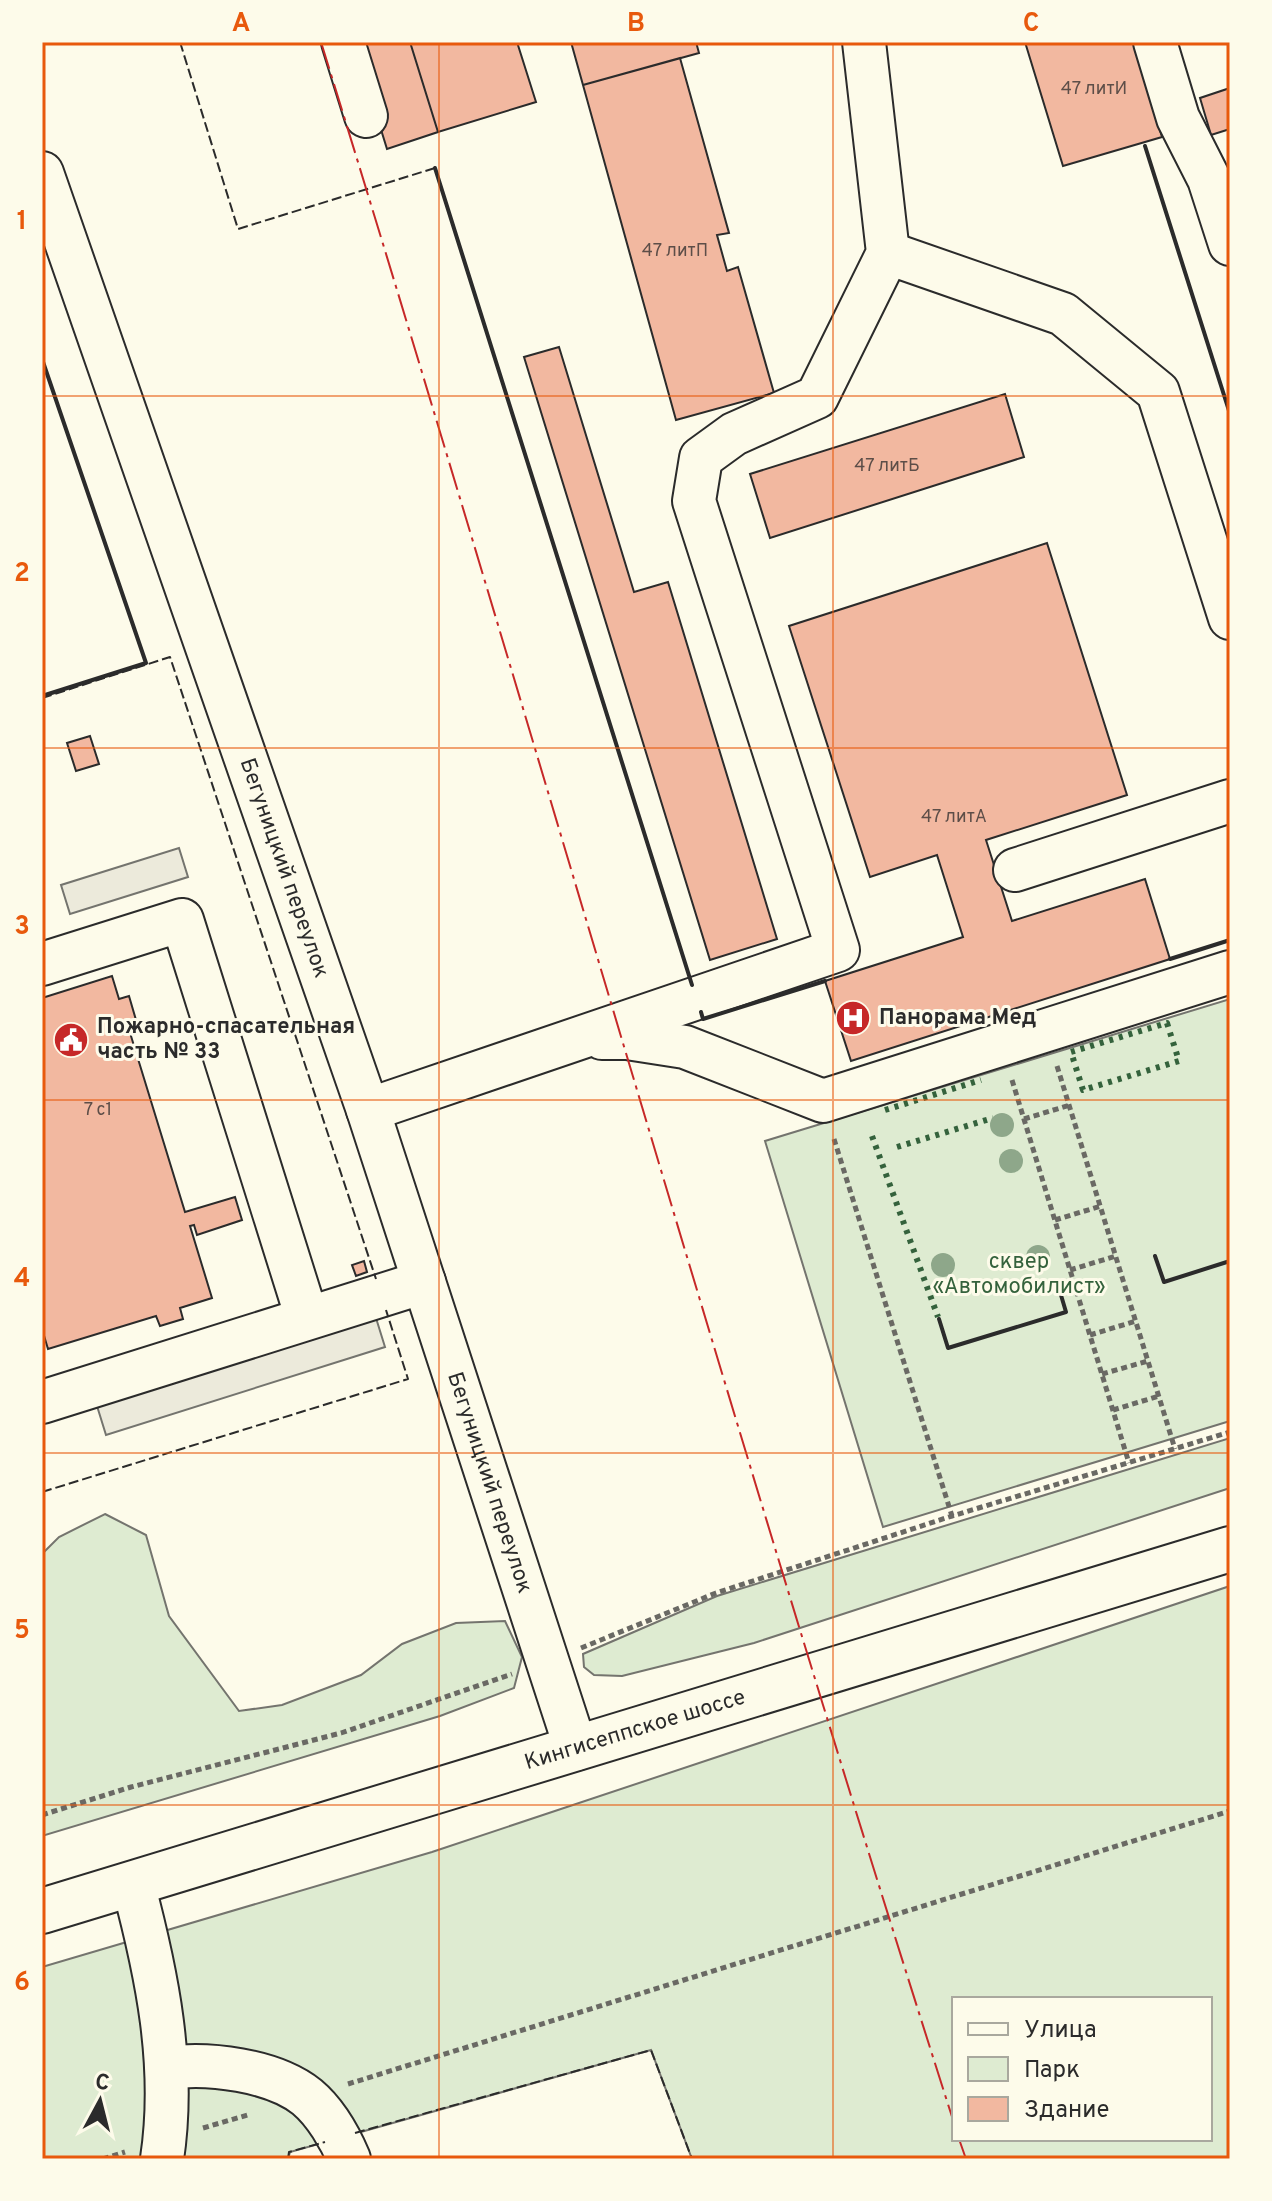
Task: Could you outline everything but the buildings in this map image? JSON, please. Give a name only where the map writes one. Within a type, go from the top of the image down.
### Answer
[{"type":"main road","name":"Кингисеппское шоссе","points":[[42,1911],[1230,1549]]},
{"type":"street","points":[[343,42],[366,116]]},
{"type":"street","points":[[368,1110],[838,950],[694,501],[701,458],[734,434],[817,397],[888,253],[864,42]]},
{"type":"street","points":[[1155,42],[1178,118],[1209,179],[1230,244]]},
{"type":"street","name":"Бегуницкий переулок","points":[[42,173],[368,1110],[576,1749]]},
{"type":"street","points":[[888,253],[1063,314],[1158,392],[1230,618]]},
{"type":"street","points":[[1015,870],[1230,801]]},
{"type":"street","points":[[42,964],[182,920],[307,1318]]},
{"type":"street","points":[[576,1039],[627,1038],[685,1047],[823,1101],[1230,972]]},
{"type":"street","points":[[42,1402],[424,1282]]},
{"type":"street","points":[[133,1884],[154,1963],[167,2068],[164,2150]]},
{"type":"street","points":[[167,2068],[197,2064],[227,2068],[270,2079],[307,2097],[340,2138],[349,2159]]},
{"type":"path","points":[[1047,1030],[1175,1449]]},
{"type":"path","points":[[1001,1044],[1129,1463]]},
{"type":"path","points":[[823,1101],[952,1516]]},
{"type":"path","points":[[1024,1119],[1070,1105]]},
{"type":"path","points":[[1055,1220],[1101,1206]]},
{"type":"path","points":[[1070,1270],[1116,1256]]},
{"type":"path","points":[[1090,1335],[1136,1321]]},
{"type":"path","points":[[1102,1374],[1148,1361]]},
{"type":"path","points":[[1113,1410],[1159,1396]]},
{"type":"path","points":[[577,1650],[716,1593],[952,1516],[1230,1432]]},
{"type":"path","points":[[42,1815],[131,1787],[341,1733],[515,1673]]},
{"type":"path","points":[[103,2159],[164,2150],[307,2097],[1230,1811]]},
{"type":"green space","name":"сквер «Автомобилист»","points":[[1230,999],[1230,1421],[883,1527],[765,1141]]},
{"type":"green space","points":[[1230,1438],[1230,1488],[754,1643],[622,1676],[594,1675],[584,1667],[583,1654],[717,1596]]},
{"type":"green space","points":[[105,1514],[146,1535],[169,1616],[239,1711],[282,1705],[361,1675],[402,1644],[456,1623],[505,1621],[522,1657],[514,1688],[440,1716],[42,1836],[42,1554],[59,1537]]},
{"type":"green space","points":[[1230,1586],[1230,2159],[692,2159],[651,2050],[290,2152],[288,2159],[42,2159],[42,1967],[432,1852]]},
{"type":"shaded area","points":[[179,848],[188,877],[70,914],[61,885]]},
{"type":"shaded area","points":[[376,1318],[385,1347],[106,1435],[97,1406]]},
{"type":"hedge","points":[[1167,1023],[1179,1061],[1083,1090],[1071,1052],[1167,1023]]},
{"type":"hedge","points":[[885,1110],[981,1080]]},
{"type":"hedge","points":[[897,1147],[993,1118]]},
{"type":"hedge","points":[[872,1136],[938,1317]]},
{"type":"fence","points":[[180,42],[238,229],[435,168]]},
{"type":"fence","points":[[42,698],[170,657],[376,1279]]},
{"type":"fence","points":[[42,1492],[408,1379],[386,1310]]},
{"type":"fence","points":[[355,2133],[651,2050],[692,2159]]},
{"type":"fence","points":[[288,2159],[289,2152],[325,2142]]},
{"type":"wall","points":[[1145,146],[1230,414]]},
{"type":"wall","points":[[435,168],[692,985]]},
{"type":"wall","points":[[42,359],[146,663],[42,696]]},
{"type":"wall","points":[[1170,959],[1230,940]]},
{"type":"wall","points":[[701,1012],[703,1019],[825,981]]},
{"type":"wall","points":[[1155,1256],[1164,1282],[1230,1261]]},
{"type":"wall","points":[[939,1319],[948,1348],[1066,1312],[1058,1285]]},
{"type":"power","points":[[321,42],[792,1604],[952,2117]]},
{"type":"power","points":[[960,2141],[966,2159]]},
{"type":"place","name":"Панорама Мед","points":[[853,1018]]},
{"type":"place","name":"Пожарно-спасательная часть № 33","points":[[71,1040]]}]
